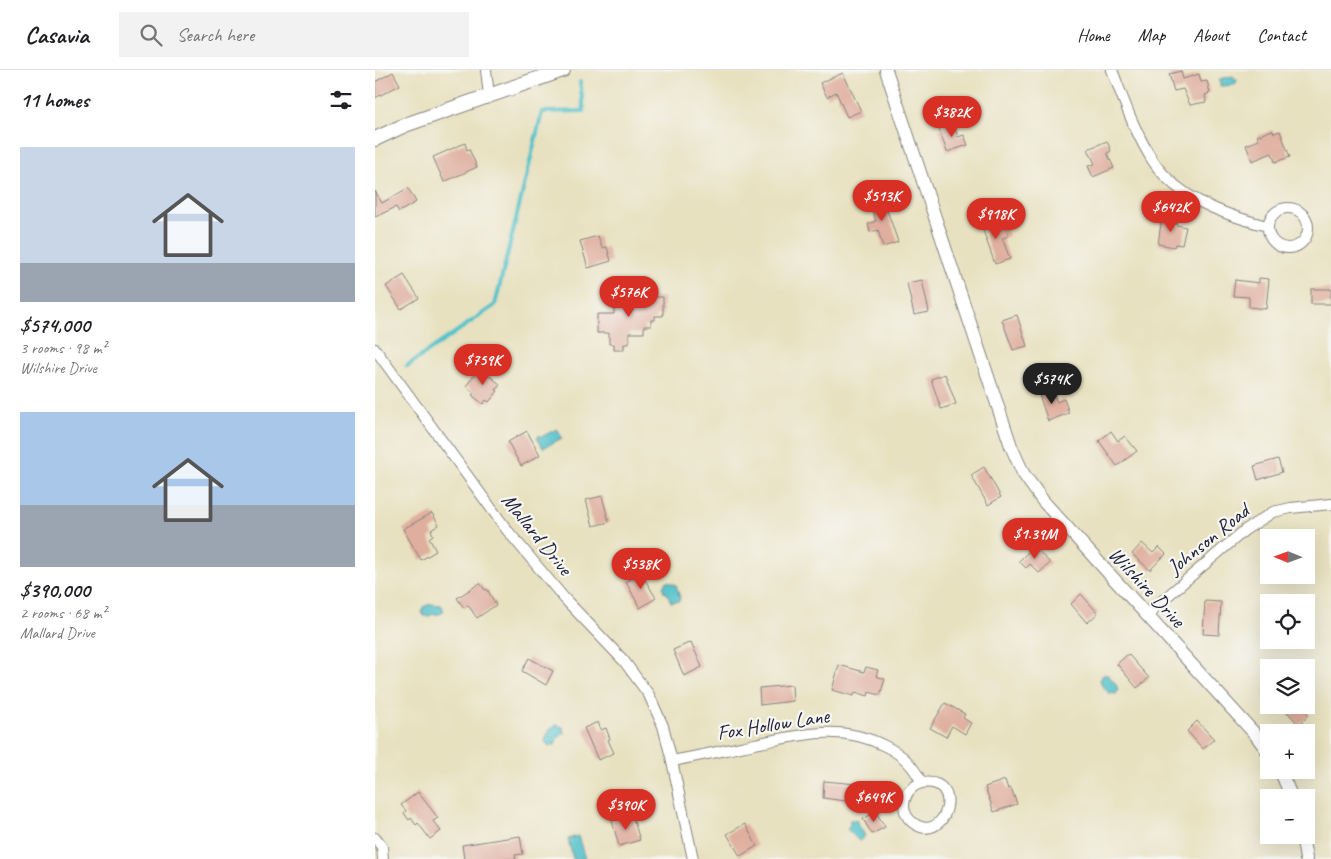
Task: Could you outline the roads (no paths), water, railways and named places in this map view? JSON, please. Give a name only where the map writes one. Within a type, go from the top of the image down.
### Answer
[{"type":"main road","points":[[375,139],[405,125],[563,70]]},
{"type":"street","points":[[486,70],[489,96]]},
{"type":"street","name":"Wilshire Drive","points":[[886,70],[1011,446],[1023,473],[1043,501],[1260,741]]},
{"type":"street","points":[[1112,70],[1137,132],[1154,163],[1164,175],[1176,186],[1207,205],[1239,218],[1267,226]]},
{"type":"street","points":[[1287,208],[1295,209],[1306,220],[1307,236],[1295,248],[1287,249],[1279,247],[1272,242],[1267,226],[1275,212],[1287,208]]},
{"type":"street","name":"Mallard Drive","points":[[375,349],[507,530],[564,598],[624,661],[649,696],[663,726],[693,859]]},
{"type":"street","name":"Johnson Road","points":[[1147,616],[1164,599],[1245,530],[1273,512],[1291,508],[1331,504]]},
{"type":"street","name":"Fox Hollow Lane","points":[[672,761],[801,735],[832,731],[845,732],[868,738],[893,750],[911,764],[922,783]]},
{"type":"street","points":[[922,783],[939,786],[945,792],[948,801],[948,809],[944,817],[938,823],[930,826],[921,826],[913,823],[907,816],[904,808],[904,800],[908,792],[914,786],[922,783]]},
{"type":"street","points":[[375,838],[382,847],[383,859]]},
{"type":"street","points":[[1303,844],[1305,859]]},
{"type":"water","points":[[1233,76],[1237,80],[1235,85],[1220,86],[1220,79]]},
{"type":"water","points":[[557,429],[562,438],[543,448],[537,437]]},
{"type":"water","points":[[667,581],[676,585],[680,598],[679,601],[671,602],[667,593],[664,592],[663,587]]},
{"type":"water","points":[[430,604],[441,605],[443,612],[424,616],[422,612],[423,607]]},
{"type":"water","points":[[1103,675],[1108,675],[1115,683],[1118,689],[1116,694],[1109,693],[1102,686],[1100,680]]},
{"type":"water","points":[[557,725],[563,727],[564,733],[557,738],[555,745],[548,745],[545,742],[546,737],[551,729]]},
{"type":"water","points":[[850,820],[856,820],[865,836],[859,841],[847,829],[850,825]]},
{"type":"water","points":[[578,836],[585,859],[573,859],[568,839]]},
{"type":"waterway","points":[[407,366],[495,305],[542,112],[584,111],[580,82]]}]
